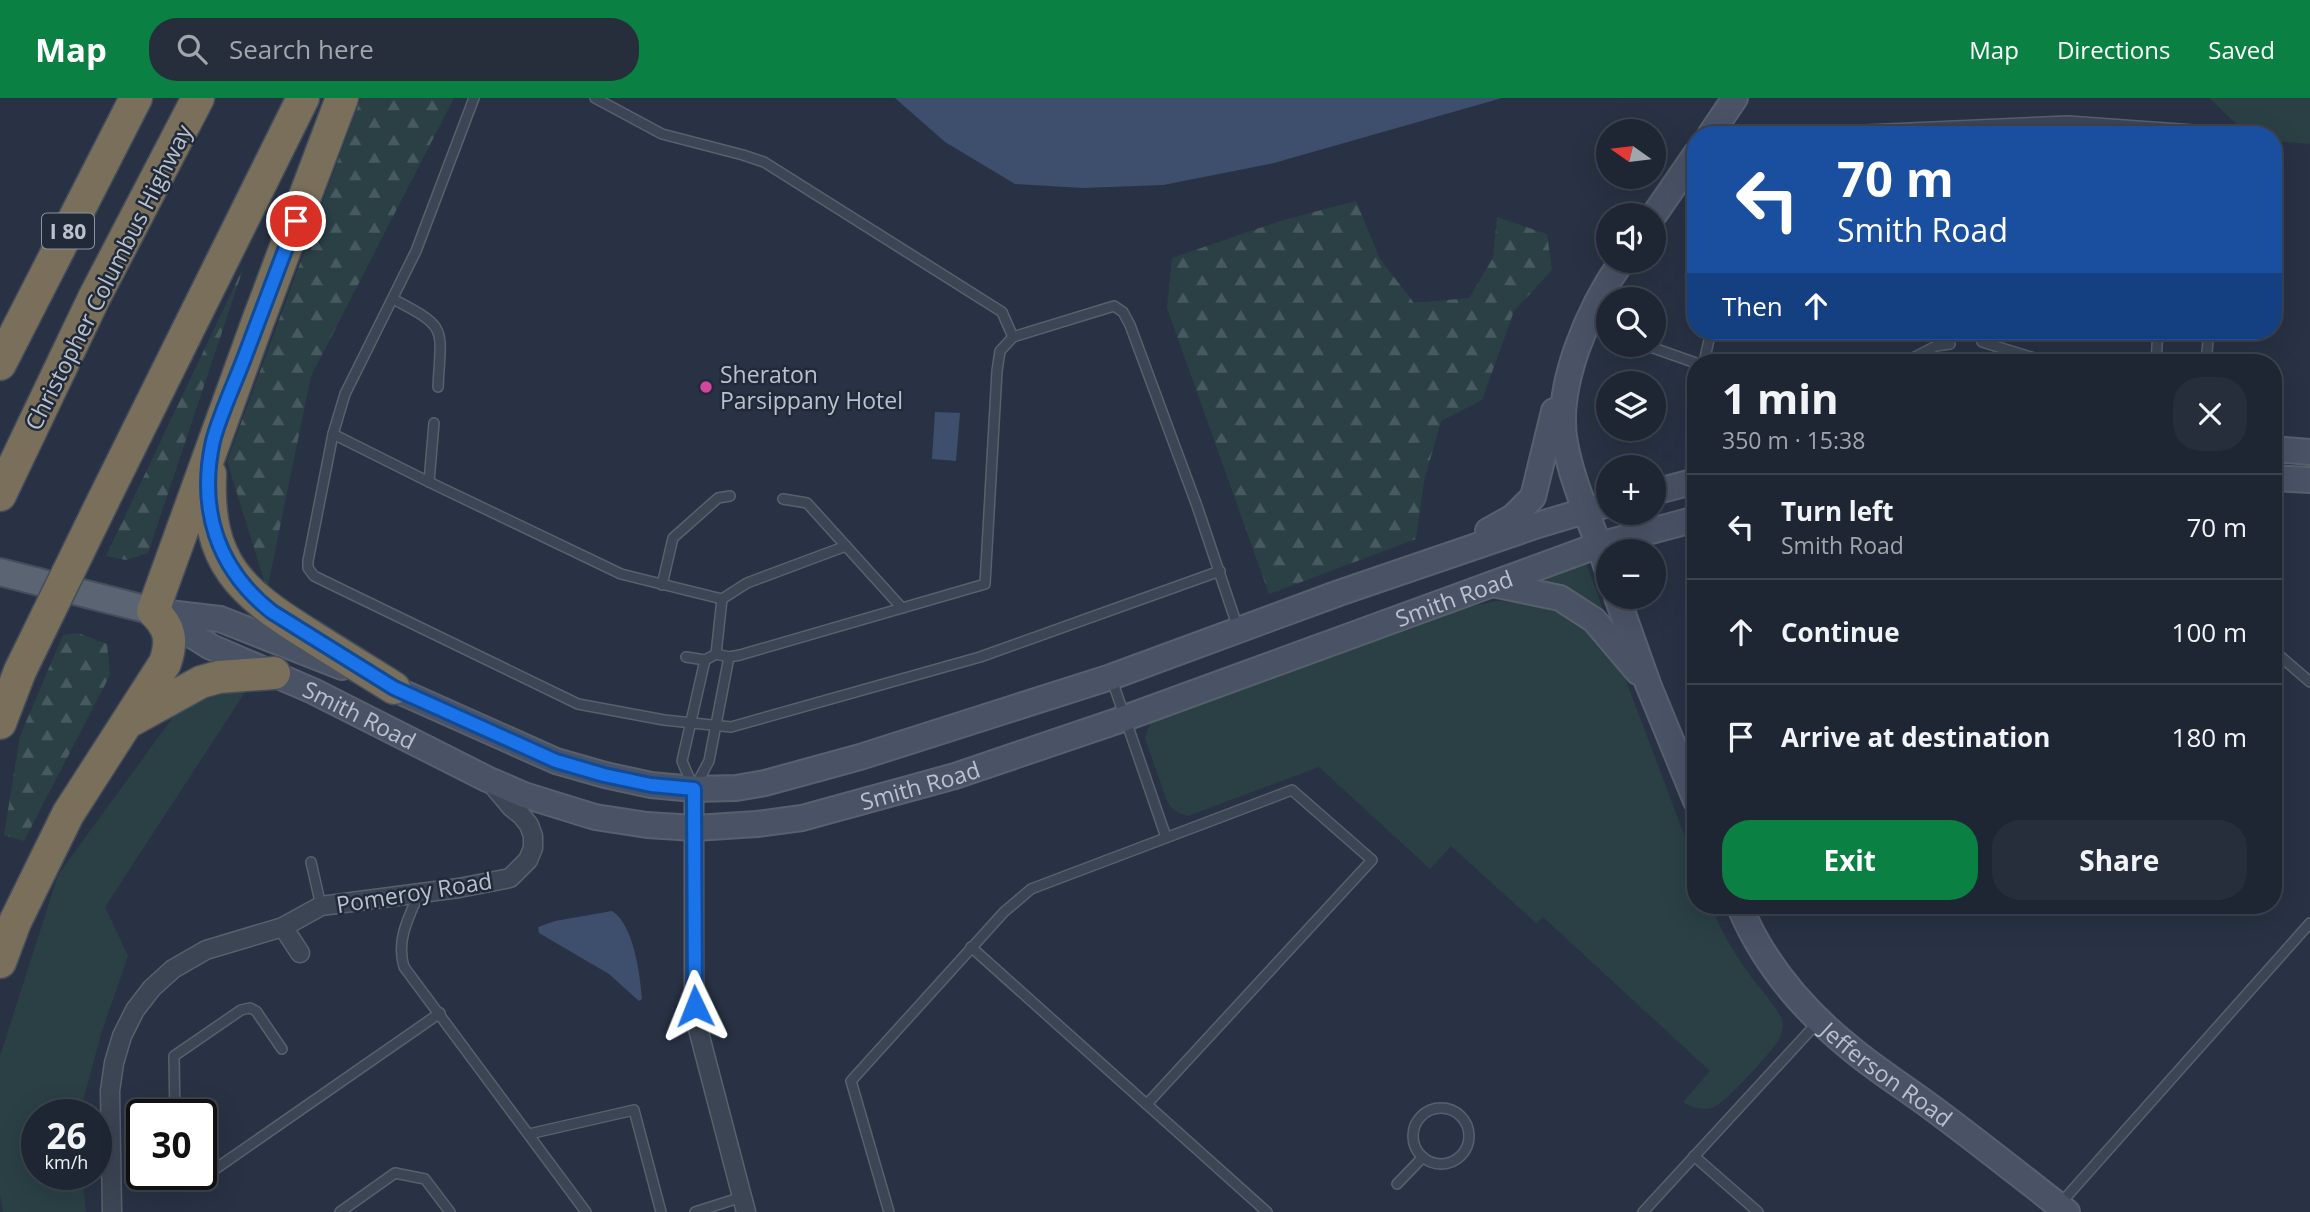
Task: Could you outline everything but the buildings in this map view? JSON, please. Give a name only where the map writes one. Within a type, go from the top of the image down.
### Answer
[{"type":"highway","name":"I 80","points":[[0,364],[136,98]]},
{"type":"highway","name":"Christopher Columbus Highway","points":[[0,495],[94,299],[198,98]]},
{"type":"highway","points":[[0,723],[20,671],[303,98]]},
{"type":"highway","points":[[0,962],[15,922],[68,814],[153,683],[168,654],[170,633],[153,611],[342,98]]},
{"type":"highway","points":[[214,441],[209,500],[211,520],[219,547],[236,577],[272,612],[394,688]]},
{"type":"highway","points":[[128,722],[201,682],[219,677],[274,673]]},
{"type":"main road","points":[[1716,126],[1735,98]]},
{"type":"main road","points":[[1662,203],[1687,167]]},
{"type":"main road","points":[[1446,557],[1513,517],[1533,497],[1563,373],[1577,348],[1596,327]]},
{"type":"main road","points":[[1577,348],[1564,413],[1564,440],[1571,469],[1596,506]]},
{"type":"main road","points":[[2282,450],[2310,452]]},
{"type":"main road","points":[[2282,478],[2310,480]]},
{"type":"main road","points":[[1666,489],[1687,483]]},
{"type":"main road","name":"Smith Road","points":[[0,572],[153,611],[220,619],[394,688],[556,761],[651,785],[694,789],[736,788],[789,777],[860,757],[1111,677],[1446,557],[1596,507]]},
{"type":"main road","name":"Smith Road","points":[[1621,539],[1687,521]]},
{"type":"main road","name":"Smith Road","points":[[153,611],[211,647],[274,673],[524,795],[595,817],[647,825],[695,828],[757,824],[813,815],[954,776],[1125,718],[1596,546]]},
{"type":"main road","points":[[1492,584],[1560,598],[1594,620],[1648,684]]},
{"type":"main road","points":[[1621,609],[1648,684],[1687,779]]},
{"type":"main road","name":"Jefferson Road","points":[[1744,914],[1765,954],[1790,989],[1819,1021],[1851,1049],[1932,1107],[2063,1209]]},
{"type":"street","name":"Pomeroy Road","points":[[112,1212],[111,1082],[114,1063],[122,1036],[135,1010],[152,988],[185,961],[206,950],[283,927],[321,906],[419,894],[510,878],[528,860],[533,848],[533,836],[529,825],[487,779]]},
{"type":"street","points":[[694,789],[694,988],[697,1024],[744,1204]]},
{"type":"street","points":[[283,927],[300,953]]},
{"type":"lane","points":[[474,98],[416,251],[345,394],[333,434],[308,561],[311,574],[578,704],[690,723],[731,727],[980,657],[1220,571]]},
{"type":"lane","points":[[595,98],[662,134],[764,162],[1002,312],[1013,337]]},
{"type":"lane","points":[[1955,126],[2068,121],[2117,126]]},
{"type":"lane","points":[[393,299],[427,317],[436,325],[441,336],[438,387]]},
{"type":"lane","points":[[685,657],[705,660],[716,654],[729,657],[985,584],[1000,351],[1013,337],[1114,306],[1123,312],[1220,571],[1221,581],[1239,630]]},
{"type":"lane","points":[[1982,342],[2021,354]]},
{"type":"lane","points":[[1920,354],[1936,346],[1950,344]]},
{"type":"lane","points":[[1666,352],[1687,360]]},
{"type":"lane","points":[[429,482],[434,423]]},
{"type":"lane","points":[[333,434],[621,574],[722,599],[747,583],[846,546]]},
{"type":"lane","points":[[662,584],[673,538],[718,498],[730,496]]},
{"type":"lane","points":[[783,499],[807,503],[902,608]]},
{"type":"lane","points":[[716,654],[722,599]]},
{"type":"lane","points":[[694,789],[709,761],[729,657]]},
{"type":"lane","points":[[2282,657],[2310,682]]},
{"type":"lane","points":[[694,789],[682,761],[705,660]]},
{"type":"lane","points":[[1111,677],[1166,837]]},
{"type":"lane","points":[[889,1212],[851,1080],[1004,912],[1031,888],[1292,790],[1372,860],[1147,1104]]},
{"type":"lane","points":[[311,862],[321,906]]},
{"type":"lane","points":[[419,894],[406,924],[399,952],[404,967],[586,1212]]},
{"type":"lane","points":[[2063,1209],[2310,923]]},
{"type":"lane","points":[[971,947],[1267,1212]]},
{"type":"lane","points":[[175,1099],[174,1056],[241,1010],[250,1008],[256,1012],[282,1049]]},
{"type":"lane","points":[[217,1167],[440,1013]]},
{"type":"lane","points":[[1643,1212],[1819,1021]]},
{"type":"lane","points":[[1438,1108],[1455,1112],[1467,1126],[1467,1144],[1463,1152],[1448,1163],[1439,1164],[1423,1157],[1416,1150],[1413,1141],[1416,1123],[1429,1111],[1438,1108]]},
{"type":"lane","points":[[529,1134],[634,1110],[661,1212]]},
{"type":"lane","points":[[1694,1156],[1758,1212]]},
{"type":"lane","points":[[1396,1184],[1423,1157]]},
{"type":"lane","points":[[340,1212],[395,1173],[425,1179],[450,1212]]},
{"type":"lane","points":[[695,1212],[744,1204]]},
{"type":"green space","points":[[361,98],[454,98],[311,376],[267,590],[227,461]]},
{"type":"green space","points":[[2209,98],[2310,98],[2310,144],[2282,142],[2282,126],[2239,126]]},
{"type":"green space","points":[[1356,201],[1380,259],[1414,303],[1469,298],[1493,258],[1497,217],[1547,234],[1552,270],[1514,311],[1482,400],[1441,421],[1424,481],[1416,539],[1269,594],[1167,308],[1172,258],[1283,220]]},
{"type":"green space","points":[[244,266],[148,553],[126,560],[106,556]]},
{"type":"green space","points":[[1582,562],[1587,565],[1596,590],[1596,609],[1603,609],[1604,613],[1601,615],[1539,582],[1539,578]]},
{"type":"green space","points":[[1497,601],[1538,606],[1556,613],[1572,621],[1601,645],[1625,678],[1687,842],[1687,914],[1715,914],[1736,955],[1782,1020],[1782,1033],[1778,1041],[1738,1087],[1714,1107],[1698,1108],[1683,1102],[1710,1071],[1543,917],[1536,923],[1451,846],[1430,869],[1319,767],[1188,816],[1175,810],[1166,799],[1145,738],[1150,724],[1157,717],[1458,609]]},
{"type":"green space","points":[[78,633],[107,644],[110,675],[24,841],[4,835],[20,736],[63,635]]},
{"type":"green space","points":[[249,686],[105,907],[128,956],[102,1031],[83,1099],[21,1099],[21,1190],[84,1190],[86,1212],[3,1212],[0,1195],[0,1056],[58,875],[181,706]]},
{"type":"water","points":[[895,98],[1502,98],[1274,163],[1163,185],[1083,188],[1015,184],[945,142]]},
{"type":"water","points":[[935,412],[960,413],[956,461],[932,459]]},
{"type":"water","points":[[612,911],[620,918],[631,939],[640,977],[642,999],[639,1001],[609,974],[539,933],[538,927],[555,921]]},
{"type":"place","name":"Sheraton Parsippany Hotel","points":[[706,387]]},
{"type":"route","points":[[296,221],[214,441],[210,472],[211,520],[228,565],[246,589],[272,612],[394,688],[556,761],[651,785],[694,789],[695,1006]]}]
